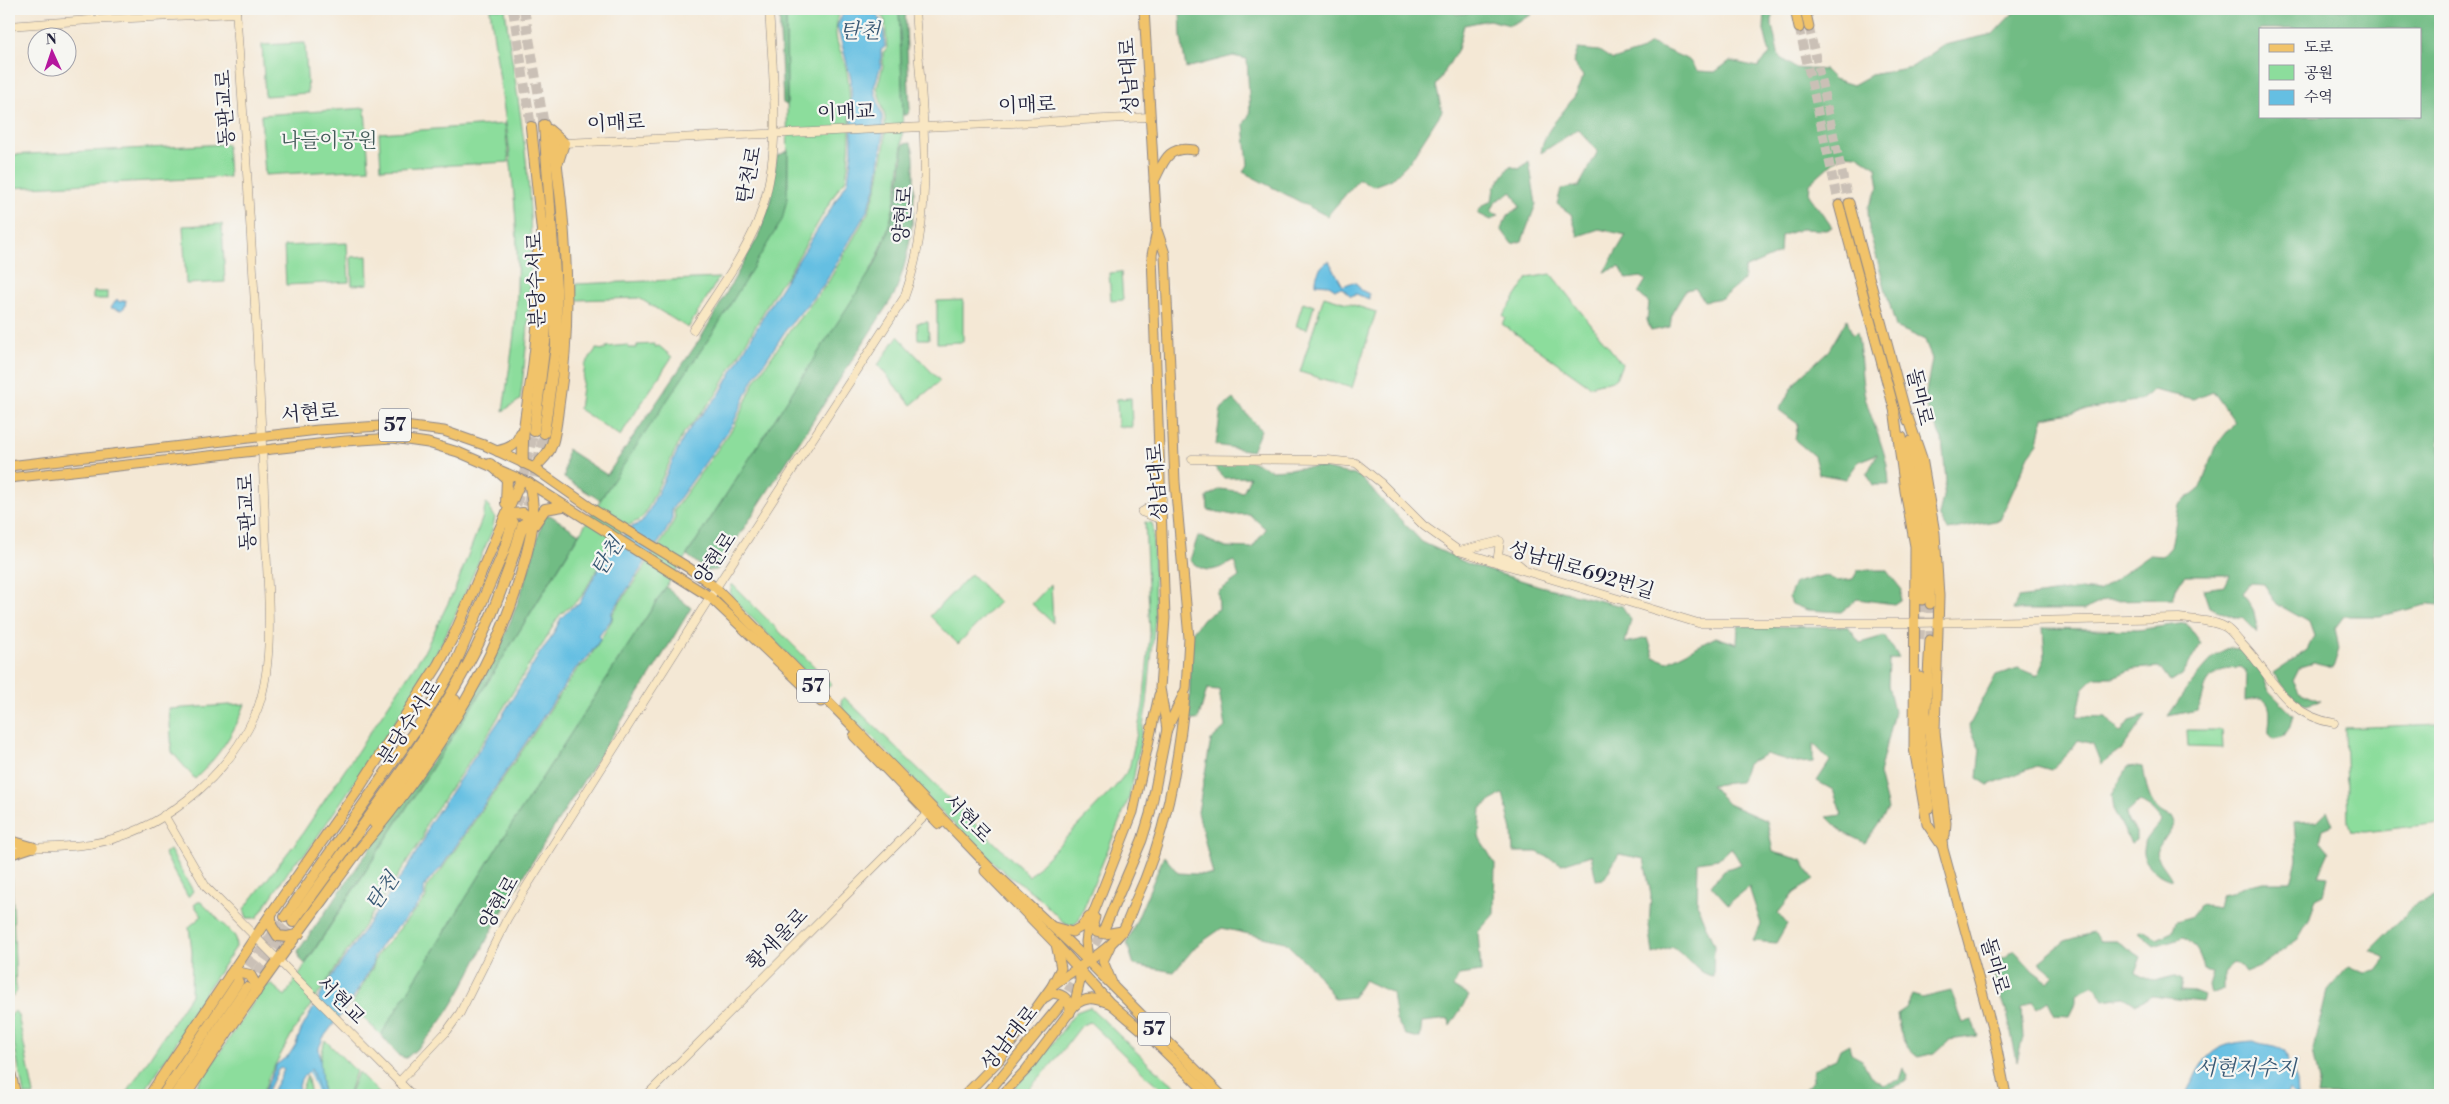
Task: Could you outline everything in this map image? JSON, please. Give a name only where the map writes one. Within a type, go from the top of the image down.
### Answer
[{"type":"highway","points":[[547,126],[564,143],[557,168]]},
{"type":"highway","points":[[474,588],[513,521],[528,476],[544,458],[552,444],[564,369],[566,305],[564,243],[557,168],[547,126]]},
{"type":"highway","name":"분당수서로","points":[[531,127],[548,287],[539,432],[556,346],[556,278],[547,126]]},
{"type":"highway","points":[[523,463],[522,446],[533,365],[540,282],[534,162]]},
{"type":"highway","points":[[498,451],[510,449],[516,443],[525,425]]},
{"type":"highway","points":[[490,464],[507,479],[513,521]]},
{"type":"highway","points":[[150,1095],[242,984],[278,962],[354,857],[391,811],[472,690],[502,628],[534,526],[534,503],[528,476]]},
{"type":"highway","points":[[534,526],[545,509],[563,506]]},
{"type":"highway","points":[[186,1095],[242,984],[255,938],[330,831],[438,665],[456,631],[474,588],[500,540],[507,519],[516,513],[526,515],[531,522],[524,561]]},
{"type":"highway","name":"분당수서로","points":[[513,521],[496,600],[474,653],[447,702],[289,920],[421,722],[454,667],[503,553],[513,521]]},
{"type":"highway","points":[[354,857],[369,829],[449,711],[484,647],[496,600]]},
{"type":"highway","points":[[330,831],[345,816],[422,703],[451,654],[471,629]]},
{"type":"highway","points":[[271,914],[271,925],[278,936],[288,938],[300,933]]},
{"type":"highway","points":[[163,1095],[242,984]]},
{"type":"highway","points":[[175,1095],[242,984]]},
{"type":"main road","name":"탄천로","points":[[693,330],[742,252],[757,223],[770,180],[775,132],[769,9]]},
{"type":"main road","name":"양현로","points":[[399,1082],[447,1031],[460,1013],[525,889],[710,597],[904,298],[916,260],[922,230],[924,196],[923,127],[916,9]]},
{"type":"main road","name":"성남대로","points":[[1105,927],[1126,881],[1150,814],[1167,729],[1186,688],[1189,638],[1175,482],[1165,254],[1157,230],[1144,9]]},
{"type":"main road","points":[[1795,9],[1799,28]]},
{"type":"main road","points":[[1805,9],[1809,27]]},
{"type":"main road","points":[[9,26],[236,11]]},
{"type":"main road","name":"동판교로","points":[[9,848],[88,844],[109,840],[135,830],[164,815],[190,798],[218,771],[248,729],[261,702],[269,651],[262,436],[236,11]]},
{"type":"main road","name":"이매로","points":[[905,128],[1150,117]]},
{"type":"main road","name":"이매교","points":[[789,132],[905,128]]},
{"type":"main road","name":"이매로","points":[[564,143],[789,132]]},
{"type":"main road","points":[[1154,182],[1165,160],[1174,151],[1184,148],[1194,150]]},
{"type":"main road","name":"돌마로","points":[[1849,203],[1897,382],[1922,458],[1922,521]]},
{"type":"main road","name":"돌마로","points":[[1839,205],[1894,408],[1922,521]]},
{"type":"main road","name":"성남대로","points":[[1157,230],[1152,255],[1165,618],[1160,688],[1167,729]]},
{"type":"main road","name":"서현로","points":[[9,466],[262,436],[396,425],[444,432],[498,451],[523,463]]},
{"type":"main road","name":"서현로","points":[[9,478],[329,442],[393,438],[437,445],[528,476],[594,510],[689,568],[716,588],[931,811],[1110,1003],[1151,1038],[1209,1095]]},
{"type":"main road","name":"성남대로692번길","points":[[1192,458],[1328,460],[1356,464],[1381,483],[1424,526],[1458,551],[1698,623],[1915,623],[2179,618],[2208,622],[2225,627],[2255,657],[2266,671],[2273,685],[2296,709],[2308,716],[2334,723]]},
{"type":"main road","points":[[523,463],[528,476]]},
{"type":"main road","name":"서현로","points":[[528,476],[563,506],[710,597],[1088,961],[1221,1095]]},
{"type":"main road","points":[[1162,499],[1142,512],[1162,520]]},
{"type":"main road","points":[[1922,521],[1914,537],[1915,623],[1913,703],[1917,771],[1927,824],[1943,848]]},
{"type":"main road","points":[[1922,521],[1930,548],[1938,622],[1934,714],[1946,823],[1943,848]]},
{"type":"main road","points":[[1922,521],[1930,548],[1926,602]]},
{"type":"main road","points":[[1458,551],[1500,541],[1498,556],[1516,562],[1525,570]]},
{"type":"main road","name":"돌마로","points":[[1920,639],[1920,736],[1932,824],[1943,848]]},
{"type":"main road","name":"돌마로","points":[[1930,640],[1926,710],[1943,848],[1993,1029],[2006,1095]]},
{"type":"main road","points":[[1088,961],[1086,942],[1088,927],[1133,812],[1152,734],[1160,688]]},
{"type":"main road","points":[[1115,990],[1103,961],[1112,943],[1122,931],[1149,873],[1160,835],[1179,750],[1186,688]]},
{"type":"main road","name":"황새울로","points":[[647,1095],[931,811]]},
{"type":"main road","name":"서현교","points":[[164,815],[206,886],[278,962],[412,1095]]},
{"type":"main road","points":[[9,840],[34,847]]},
{"type":"main road","points":[[9,855],[34,847]]},
{"type":"main road","points":[[1097,907],[1093,924],[1096,932],[1105,934],[1122,931]]},
{"type":"main road","points":[[1052,926],[1072,932],[1076,931],[1081,928],[1097,907]]},
{"type":"main road","points":[[1052,986],[1112,943]]},
{"type":"main road","points":[[965,1095],[999,1060],[1052,986],[1061,968],[1056,944]]},
{"type":"main road","points":[[1072,1010],[1080,981],[1079,968]]},
{"type":"main road","points":[[1044,999],[1052,993],[1061,994],[1068,1001],[1072,1010]]},
{"type":"main road","points":[[1002,1095],[1026,1070],[1072,1010],[1082,1000],[1088,998],[1110,1003]]},
{"type":"main road","name":"성남대로","points":[[986,1095],[1060,1004]]},
{"type":"main road","points":[[9,1066],[16,1095]]},
{"type":"green space","points":[[490,9],[505,9],[526,158],[531,234],[529,318],[520,400],[503,411],[515,321],[517,290],[516,219],[509,149]]},
{"type":"green space","points":[[779,9],[786,9],[787,105],[783,103]]},
{"type":"green space","points":[[786,9],[841,9],[837,21],[836,38],[848,78],[850,114],[849,156],[845,181],[839,187],[786,278],[779,285],[716,395],[683,434],[645,514],[621,533],[597,568],[583,594],[557,619],[488,734],[425,826],[423,838],[293,1032],[269,1076],[262,1095],[191,1095],[264,987],[271,984],[285,996],[491,677],[616,475],[716,328],[788,186]]},
{"type":"green space","points":[[878,9],[899,9],[903,113],[902,147],[892,214],[881,247],[866,279],[503,838],[381,1035],[351,1006],[373,967],[376,956],[426,898],[427,888],[431,882],[442,869],[578,668],[587,662],[612,620],[613,613],[667,534],[675,518],[674,510],[735,425],[755,381],[790,330],[827,284],[868,213],[877,187],[885,142],[885,117],[877,88],[883,66],[883,52],[887,49],[885,21]]},
{"type":"green space","points":[[899,9],[905,9],[910,110],[907,115],[903,115]]},
{"type":"green space","points":[[1180,9],[1451,9],[1456,14],[1467,13],[1469,9],[1533,9],[1531,15],[1510,25],[1489,20],[1464,25],[1458,49],[1436,86],[1442,111],[1410,161],[1392,179],[1373,186],[1359,179],[1327,216],[1243,172],[1248,165],[1244,124],[1250,113],[1247,59],[1233,56],[1186,68],[1181,37]]},
{"type":"green space","points":[[2022,9],[2440,9],[2440,605],[2431,604],[2380,616],[2344,616],[2335,628],[2339,649],[2333,668],[2313,663],[2300,667],[2293,681],[2299,692],[2320,701],[2306,705],[2289,693],[2273,673],[2307,650],[2314,636],[2309,622],[2277,604],[2264,584],[2251,583],[2243,593],[2254,612],[2258,633],[2243,618],[2236,618],[2209,607],[2203,589],[2225,586],[2230,575],[2186,575],[2177,585],[2173,599],[2105,600],[2084,610],[2013,610],[2018,598],[2081,589],[2099,591],[2149,555],[2163,556],[2171,547],[2179,505],[2201,487],[2215,447],[2235,422],[2213,391],[2193,399],[2153,390],[2140,400],[2043,418],[2038,443],[2029,455],[2000,520],[1948,530],[1939,516],[1946,481],[1942,439],[1924,403],[1932,359],[1925,340],[1896,327],[1869,230],[1868,207],[1879,187],[1876,167],[1857,155],[1842,154],[1810,183],[1809,195],[1832,227],[1826,230],[1801,229],[1781,236],[1780,253],[1744,269],[1744,280],[1722,298],[1704,301],[1695,288],[1686,290],[1672,313],[1670,327],[1651,331],[1647,320],[1649,303],[1638,293],[1646,280],[1641,277],[1627,279],[1620,267],[1604,272],[1626,235],[1599,229],[1578,236],[1571,214],[1557,204],[1561,189],[1579,186],[1598,151],[1578,129],[1541,153],[1543,142],[1548,132],[1580,87],[1583,76],[1573,63],[1578,49],[1599,51],[1613,60],[1643,50],[1650,43],[1689,60],[1698,71],[1715,72],[1730,61],[1758,67],[1770,54],[1764,30],[1765,11],[1772,13],[1772,25],[1779,57],[1795,68],[1825,70],[1834,79],[1853,85],[1871,75],[1912,67],[1944,45],[1993,34],[2011,15]]},
{"type":"green space","points":[[305,43],[308,93],[265,96],[262,45]]},
{"type":"green space","name":"나들이공원","points":[[365,108],[369,169],[265,175],[261,115]]},
{"type":"green space","points":[[505,124],[509,162],[381,169],[379,133]]},
{"type":"green space","points":[[910,143],[913,149],[914,160],[913,218],[908,249],[894,295],[717,570],[707,571],[687,555],[874,266],[886,237],[895,206],[901,175],[903,144]]},
{"type":"green space","points":[[227,144],[229,177],[9,188],[9,155]]},
{"type":"green space","points":[[788,151],[787,199],[782,220],[716,328],[600,500],[564,478],[567,449],[607,475],[702,336],[758,237],[770,204],[777,156]]},
{"type":"green space","points":[[1529,161],[1536,204],[1522,241],[1512,244],[1501,229],[1508,215],[1520,207],[1512,192],[1496,201],[1491,212],[1499,215],[1491,220],[1477,213],[1483,205],[1492,201],[1494,188],[1510,166],[1519,169]]},
{"type":"green space","points":[[222,224],[225,282],[186,284],[183,226]]},
{"type":"green space","points":[[347,243],[349,282],[286,285],[284,246]]},
{"type":"green space","points":[[367,256],[368,284],[352,285],[351,257]]},
{"type":"green space","points":[[1121,272],[1123,300],[1111,301],[1109,273]]},
{"type":"green space","points":[[1551,274],[1622,364],[1616,379],[1590,386],[1502,324],[1506,319],[1503,316],[1528,278]]},
{"type":"green space","points":[[719,278],[688,328],[639,298],[576,300],[576,284]]},
{"type":"green space","points":[[93,292],[107,292],[107,299],[93,299]]},
{"type":"green space","points":[[1324,296],[1376,312],[1352,388],[1300,372]]},
{"type":"green space","points":[[963,300],[963,342],[937,343],[937,301]]},
{"type":"green space","points":[[1303,302],[1314,306],[1307,329],[1296,326]]},
{"type":"green space","points":[[1847,319],[1852,335],[1857,332],[1864,392],[1887,463],[1889,485],[1873,485],[1867,474],[1877,454],[1859,461],[1846,479],[1819,474],[1814,456],[1795,440],[1798,424],[1779,410],[1797,380],[1829,350]]},
{"type":"green space","points":[[928,322],[929,339],[918,339],[917,323]]},
{"type":"green space","points":[[898,336],[940,381],[911,405],[878,365]]},
{"type":"green space","points":[[655,344],[655,347],[659,346],[672,357],[620,436],[579,409],[585,365],[596,349],[605,350],[606,347],[628,345],[628,348],[637,348],[637,345]]},
{"type":"green space","points":[[1131,398],[1132,427],[1118,427],[1117,399]]},
{"type":"green space","points":[[1233,399],[1261,430],[1252,451],[1216,445],[1221,409]]},
{"type":"green space","points":[[1242,457],[1272,470],[1317,467],[1359,476],[1422,542],[1471,565],[1540,586],[1622,606],[1631,620],[1625,643],[1648,638],[1654,657],[1667,662],[1716,637],[1737,644],[1738,626],[1848,627],[1860,643],[1884,636],[1899,657],[1889,660],[1888,685],[1894,711],[1879,774],[1888,809],[1865,843],[1842,832],[1827,817],[1842,815],[1833,790],[1817,781],[1830,761],[1813,743],[1813,762],[1797,763],[1766,754],[1747,764],[1740,782],[1711,785],[1728,804],[1767,821],[1773,852],[1802,860],[1814,880],[1794,893],[1778,913],[1787,924],[1776,943],[1753,941],[1761,924],[1749,887],[1728,904],[1711,885],[1724,870],[1741,864],[1731,847],[1718,859],[1698,862],[1697,905],[1714,945],[1713,977],[1702,972],[1673,947],[1653,954],[1649,925],[1651,895],[1644,859],[1619,854],[1604,879],[1596,880],[1591,855],[1562,864],[1537,852],[1513,852],[1512,831],[1503,793],[1481,808],[1479,837],[1495,864],[1494,914],[1478,932],[1481,972],[1459,975],[1453,987],[1469,996],[1450,1026],[1449,1019],[1422,1022],[1420,1038],[1406,1035],[1396,1020],[1392,993],[1364,980],[1353,997],[1335,999],[1314,970],[1285,942],[1222,928],[1196,946],[1174,972],[1134,965],[1127,943],[1164,856],[1178,873],[1213,875],[1198,812],[1211,740],[1225,727],[1219,690],[1207,689],[1198,720],[1189,720],[1191,634],[1203,618],[1219,609],[1218,592],[1239,577],[1234,561],[1216,569],[1206,570],[1190,560],[1198,536],[1224,547],[1252,548],[1266,529],[1249,514],[1233,515],[1208,510],[1207,497],[1220,489],[1243,492],[1250,477],[1224,478],[1212,464]]},
{"type":"green space","points":[[486,503],[495,517],[492,531],[454,618],[420,686],[307,852],[294,863],[257,918],[247,918],[244,909],[300,837],[424,652],[455,589],[482,519]]},
{"type":"green space","points":[[550,515],[579,534],[491,677],[305,964],[300,959],[298,951],[449,736],[483,679],[501,643],[520,596],[544,516]]},
{"type":"green space","points":[[1145,522],[1152,523],[1153,526],[1155,619],[1147,703],[1134,776],[1129,798],[1079,920],[1074,924],[1067,925],[1035,894],[1010,877],[975,846],[920,789],[914,779],[864,729],[843,711],[841,701],[844,697],[1029,876],[1115,787],[1129,769],[1143,706],[1150,634]]},
{"type":"green space","points":[[1858,570],[1886,570],[1902,590],[1900,600],[1894,604],[1857,599],[1841,612],[1807,610],[1792,604],[1789,597],[1795,583],[1825,575],[1837,581],[1853,579]]},
{"type":"green space","points":[[971,574],[999,602],[958,644],[930,616]]},
{"type":"green space","points":[[732,584],[832,684],[826,689],[819,686],[737,603],[730,594]]},
{"type":"green space","points":[[1051,584],[1053,623],[1032,604]]},
{"type":"green space","points":[[666,587],[691,608],[505,907],[451,1007],[423,1042],[406,1058],[399,1056],[381,1035],[503,838]]},
{"type":"green space","points":[[2186,623],[2201,644],[2182,675],[2170,682],[2159,667],[2133,669],[2113,677],[2095,677],[2083,689],[2077,716],[2106,717],[2120,733],[2129,721],[2146,716],[2122,749],[2101,764],[2093,744],[2078,740],[2069,753],[2051,770],[2037,766],[1988,785],[1977,778],[1980,749],[1969,726],[1996,675],[2018,668],[2037,676],[2045,658],[2043,628],[2137,630]]},
{"type":"green space","points":[[2229,648],[2241,649],[2263,675],[2269,691],[2293,715],[2290,727],[2283,737],[2274,739],[2269,734],[2270,714],[2265,701],[2259,699],[2245,701],[2246,671],[2241,667],[2229,668],[2213,676],[2206,686],[2197,710],[2168,716],[2187,689],[2213,658]]},
{"type":"green space","points":[[245,704],[236,725],[224,744],[195,779],[172,752],[169,709]]},
{"type":"green space","points":[[2440,724],[2440,823],[2365,832],[2351,831],[2348,822],[2345,728]]},
{"type":"green space","points":[[2187,730],[2222,730],[2223,748],[2188,747]]},
{"type":"green space","points":[[2128,767],[2143,767],[2153,804],[2164,814],[2172,817],[2175,823],[2156,852],[2172,880],[2154,870],[2145,859],[2143,853],[2145,842],[2162,821],[2157,814],[2149,807],[2138,802],[2126,813],[2128,822],[2136,832],[2136,840],[2131,843],[2113,809],[2111,795]]},
{"type":"green space","points":[[2327,810],[2333,825],[2323,829],[2320,841],[2329,852],[2318,876],[2328,877],[2324,894],[2316,898],[2310,918],[2298,939],[2262,965],[2245,972],[2240,965],[2233,963],[2224,974],[2224,989],[2211,994],[2209,985],[2213,972],[2204,970],[2197,951],[2188,940],[2183,937],[2154,946],[2138,932],[2143,930],[2157,939],[2172,932],[2176,921],[2193,916],[2201,905],[2218,908],[2221,895],[2231,893],[2240,887],[2264,882],[2291,882],[2297,860],[2294,822],[2316,821]]},
{"type":"green space","points":[[170,850],[193,891],[188,897],[164,853]]},
{"type":"green space","points":[[9,879],[12,879],[16,993],[13,996],[9,994]]},
{"type":"green space","points":[[2440,895],[2440,1095],[2317,1095],[2319,1082],[2313,1049],[2327,991],[2349,966],[2365,973],[2377,971],[2386,959],[2370,950],[2417,903]]},
{"type":"green space","points":[[201,902],[235,936],[236,947],[190,1015],[188,1025],[142,1095],[125,1095],[191,995],[192,952],[189,927],[202,916],[194,905]]},
{"type":"green space","points":[[2093,933],[2100,941],[2117,941],[2141,957],[2135,972],[2154,981],[2174,976],[2182,980],[2180,991],[2194,992],[2204,996],[2202,1002],[2152,996],[2135,1004],[2124,997],[2104,1000],[2093,985],[2076,994],[2076,1002],[2069,1016],[2055,1015],[2048,1001],[2037,1008],[2032,1001],[2021,1008],[2023,1037],[2017,1061],[2007,1013],[1992,970],[1992,956],[2003,958],[2014,950],[2033,971],[2048,982],[2054,975],[2039,962],[2065,941]]},
{"type":"green space","points":[[1951,991],[1963,1023],[1972,1020],[1978,1036],[1949,1040],[1935,1053],[1918,1057],[1905,1044],[1897,1014],[1906,1008],[1912,995],[1922,998]]},
{"type":"green space","points":[[1090,1007],[1151,1066],[1186,1095],[1169,1095],[1144,1074],[1090,1022],[1082,1025],[1052,1064],[1023,1095],[1008,1095],[1043,1056],[1076,1012]]},
{"type":"green space","points":[[15,1011],[18,1015],[34,1095],[24,1095],[9,1017]]},
{"type":"green space","points":[[325,1040],[356,1071],[348,1095],[318,1095],[316,1076]]},
{"type":"green space","points":[[1849,1044],[1851,1054],[1862,1060],[1871,1077],[1883,1085],[1899,1080],[1903,1068],[1908,1075],[1906,1082],[1889,1089],[1886,1095],[1879,1095],[1879,1091],[1866,1089],[1850,1095],[1798,1095],[1813,1081],[1813,1069],[1836,1059],[1840,1049]]},
{"type":"green space","points":[[358,1072],[381,1095],[349,1095]]},
{"type":"green space","points":[[307,1075],[311,1095],[300,1095]]},
{"type":"water","name":"탄천","points":[[845,9],[875,9],[879,19],[883,22],[885,47],[881,50],[881,65],[874,88],[882,116],[883,139],[876,186],[867,211],[825,283],[786,330],[753,380],[733,424],[672,509],[672,519],[665,533],[612,612],[611,620],[599,636],[600,640],[585,661],[576,668],[441,868],[428,881],[424,888],[424,897],[385,940],[374,956],[372,966],[352,1000],[323,1038],[319,1048],[323,1095],[320,1095],[311,1069],[301,1079],[297,1095],[273,1095],[274,1088],[284,1070],[281,1068],[278,1070],[266,1095],[263,1095],[276,1065],[289,1055],[328,982],[405,871],[425,838],[428,826],[499,721],[541,651],[550,640],[561,618],[571,608],[579,604],[598,570],[629,528],[641,523],[648,513],[684,437],[719,395],[766,312],[848,181],[852,152],[851,79],[837,26]]},
{"type":"water","points":[[1329,261],[1343,286],[1353,282],[1357,284],[1361,290],[1369,294],[1369,299],[1356,294],[1351,296],[1342,288],[1335,289],[1329,285],[1316,284],[1319,270]]},
{"type":"water","points":[[117,299],[119,302],[126,300],[125,307],[121,310],[111,308]]},
{"type":"water","name":"서현저수지","points":[[2253,1041],[2276,1046],[2283,1050],[2289,1066],[2298,1060],[2294,1074],[2298,1095],[2294,1095],[2290,1090],[2286,1095],[2186,1095],[2201,1065],[2219,1048],[2234,1043]]},
{"type":"waterway","points":[[309,1070],[319,1095]]},
{"type":"tunnel","points":[[513,9],[531,127]]},
{"type":"tunnel","points":[[524,9],[544,125]]},
{"type":"tunnel","points":[[1809,27],[1849,203]]},
{"type":"tunnel","points":[[1799,28],[1839,205]]},
{"type":"tunnel","points":[[513,520],[534,431]]},
{"type":"tunnel","points":[[524,521],[544,433]]},
{"type":"tunnel","points":[[1920,639],[1922,600]]},
{"type":"tunnel","points":[[1930,604],[1930,640]]},
{"type":"tunnel","points":[[240,979],[285,917]]},
{"type":"tunnel","points":[[248,985],[293,922]]},
{"type":"tunnel","points":[[1061,1003],[1105,927]]}]
